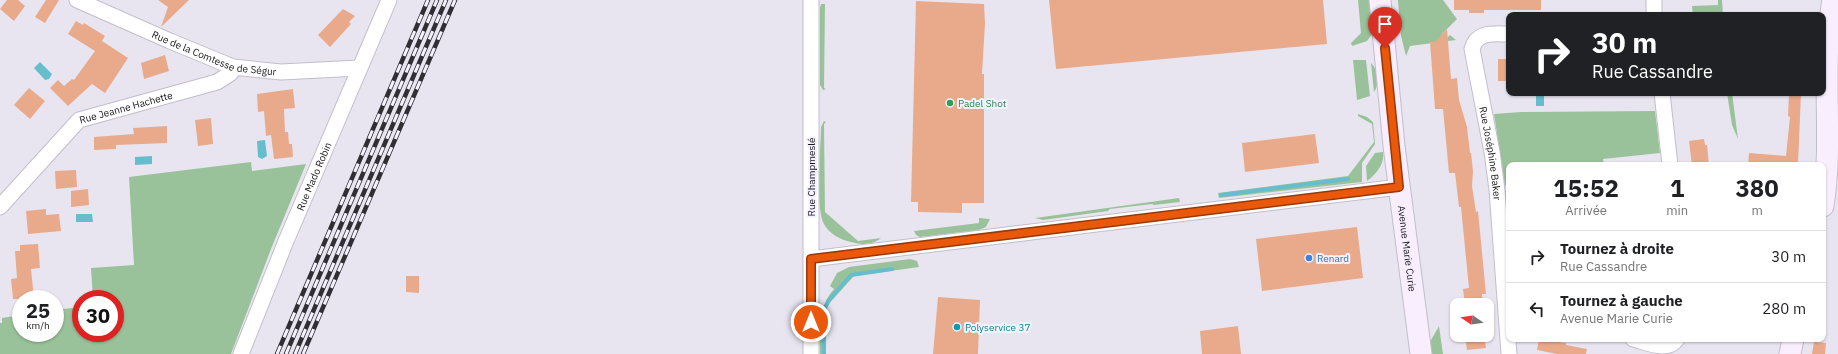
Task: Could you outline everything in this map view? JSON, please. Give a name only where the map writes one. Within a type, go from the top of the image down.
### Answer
[{"type":"main road","name":"Avenue Marie Curie","points":[[1380,0],[1399,187],[1421,354]]},
{"type":"main road","points":[[1826,186],[1828,145],[1829,26],[1833,0]]},
{"type":"main road","points":[[1790,354],[1793,342]]},
{"type":"street","name":"Rue de la Comtesse de Ségur","points":[[77,0],[170,42],[233,67],[281,72],[359,68]]},
{"type":"street","name":"Rue Mado Robin","points":[[242,354],[286,241],[389,0]]},
{"type":"street","name":"Rue Champmeslé","points":[[811,0],[811,354]]},
{"type":"street","points":[[1654,0],[1654,12]]},
{"type":"street","name":"Rue Joséphine Baker","points":[[1506,34],[1481,35],[1474,41],[1472,53],[1494,167],[1506,290]]},
{"type":"street","name":"Rue Jeanne Hachette","points":[[0,207],[79,120],[217,82],[231,73],[233,67]]},
{"type":"street","points":[[1662,96],[1670,162]]},
{"type":"street","points":[[811,259],[1399,187]]},
{"type":"street","name":"Rue Joséphine Baker","points":[[1509,342],[1509,354]]},
{"type":"street","points":[[1647,342],[1665,346],[1671,345],[1674,342]]},
{"type":"green space","points":[[1358,0],[1370,0],[1373,33],[1367,41],[1352,46],[1351,43],[1361,33]]},
{"type":"green space","points":[[1398,0],[1443,0],[1457,19],[1442,34],[1447,38],[1450,35],[1456,40],[1410,46],[1406,56],[1401,36]]},
{"type":"green space","points":[[1718,0],[1722,0],[1723,12],[1693,12],[1692,6],[1718,5]]},
{"type":"green space","points":[[821,4],[825,4],[824,88],[826,89],[823,90],[820,85]]},
{"type":"green space","points":[[1353,60],[1366,60],[1370,96],[1357,100]]},
{"type":"green space","points":[[1371,63],[1377,73],[1378,81],[1374,92]]},
{"type":"green space","points":[[1727,96],[1732,96],[1738,139],[1732,125]]},
{"type":"green space","points":[[1655,111],[1660,153],[1603,159],[1604,162],[1506,162],[1505,185],[1494,114],[1521,112]]},
{"type":"green space","points":[[1358,114],[1367,117],[1373,122],[1375,144],[1362,163],[1362,182],[1219,198],[1218,193],[1348,176],[1374,142],[1372,124],[1358,116]]},
{"type":"green space","points":[[824,121],[826,122],[824,124],[825,212],[858,241],[881,238],[874,242],[859,244],[843,240],[832,234],[824,224],[821,216],[819,177],[821,127]]},
{"type":"green space","points":[[1383,152],[1383,161],[1381,165],[1374,175],[1367,181],[1366,166],[1375,153]]},
{"type":"green space","points":[[251,162],[252,171],[306,164],[271,249],[231,354],[0,354],[0,323],[2,323],[2,318],[12,316],[12,342],[64,342],[64,309],[72,308],[72,342],[124,342],[124,290],[92,290],[91,268],[134,265],[129,177]]},
{"type":"green space","points":[[1179,198],[1180,202],[1110,209],[1108,211],[1043,220],[1035,218]]},
{"type":"green space","points":[[979,218],[990,219],[986,227],[979,230],[920,237],[916,235],[914,231],[979,223]]},
{"type":"green space","points":[[910,259],[917,261],[919,267],[854,276],[826,307],[826,354],[820,354],[822,312],[834,289],[830,286],[837,273],[849,267]]},
{"type":"green space","points":[[1439,326],[1443,354],[1431,354],[1431,340]]},
{"type":"water","points":[[40,62],[52,74],[49,79],[45,80],[34,68]]},
{"type":"water","points":[[1536,96],[1544,96],[1544,106],[1536,106]]},
{"type":"water","points":[[265,140],[267,156],[262,159],[258,157],[257,141]]},
{"type":"water","points":[[152,156],[152,164],[135,165],[135,157]]},
{"type":"water","points":[[76,214],[92,214],[93,222],[76,222]]},
{"type":"building","points":[[7,0],[18,0],[25,6],[14,21],[0,9]]},
{"type":"building","points":[[46,0],[59,0],[45,23],[35,17]]},
{"type":"building","points":[[158,0],[189,0],[161,27],[168,7]]},
{"type":"building","points":[[1049,0],[1323,0],[1327,44],[1056,69]]},
{"type":"building","points":[[1454,0],[1541,0],[1541,10],[1484,10],[1484,13],[1469,13],[1469,10],[1454,10]]},
{"type":"building","name":"Padel Shot","points":[[916,1],[984,4],[985,23],[982,74],[984,74],[984,203],[962,203],[962,213],[918,212],[918,202],[911,202]]},
{"type":"building","points":[[343,9],[355,16],[349,22],[351,24],[330,47],[318,35]]},
{"type":"building","points":[[76,21],[83,25],[84,23],[105,36],[102,41],[128,58],[105,93],[92,84],[68,106],[50,88],[58,80],[64,86],[72,79],[74,80],[95,51],[68,34]]},
{"type":"building","points":[[1447,29],[1451,79],[1457,78],[1459,100],[1467,127],[1471,153],[1473,171],[1472,186],[1476,212],[1478,211],[1486,294],[1482,294],[1482,298],[1464,298],[1463,289],[1469,288],[1461,207],[1459,207],[1455,173],[1449,173],[1443,109],[1435,109],[1430,42],[1435,42]]},
{"type":"building","points":[[165,55],[169,71],[144,79],[141,63]]},
{"type":"building","points":[[1498,59],[1506,59],[1506,81],[1498,81]]},
{"type":"building","points":[[29,88],[45,101],[30,119],[14,105]]},
{"type":"building","points":[[293,89],[295,108],[284,109],[285,132],[288,132],[289,144],[292,144],[293,157],[274,159],[271,135],[266,136],[264,111],[258,112],[257,94]]},
{"type":"building","points":[[1789,96],[1801,96],[1798,162],[1748,162],[1749,153],[1786,156],[1790,117],[1788,116]]},
{"type":"building","points":[[211,118],[213,144],[198,146],[195,120]]},
{"type":"building","points":[[167,126],[167,143],[116,145],[116,149],[94,150],[94,137],[134,134],[133,128]]},
{"type":"building","points":[[1315,134],[1319,163],[1245,172],[1242,143]]},
{"type":"building","points":[[1704,139],[1705,145],[1707,145],[1709,162],[1692,162],[1689,141]]},
{"type":"building","points":[[76,170],[77,187],[56,189],[55,171]]},
{"type":"building","points":[[88,189],[89,205],[71,207],[71,191]]},
{"type":"building","points":[[46,209],[46,215],[59,214],[61,231],[28,234],[26,211]]},
{"type":"building","name":"Renard","points":[[1357,227],[1363,278],[1262,291],[1256,239]]},
{"type":"building","points":[[38,244],[40,268],[31,269],[33,290],[12,290],[11,279],[17,278],[15,251],[20,251],[20,245]]},
{"type":"building","points":[[406,276],[419,276],[419,293],[406,292]]},
{"type":"building","name":"Polyservice 37","points":[[938,297],[980,300],[978,354],[933,354]]},
{"type":"building","points":[[1238,326],[1241,354],[1202,354],[1200,331]]},
{"type":"building","points":[[1466,342],[1485,342],[1486,348],[1467,350]]},
{"type":"building","points":[[1538,342],[1559,342],[1566,343],[1566,345],[1587,349],[1586,354],[1557,354],[1537,350]]},
{"type":"building","points":[[1814,342],[1826,343],[1825,354],[1812,354]]},
{"type":"waterway","points":[[1221,195],[1348,179]]},
{"type":"waterway","points":[[824,354],[824,310],[829,300],[851,275],[892,269]]},
{"type":"railway","points":[[277,354],[428,0]]},
{"type":"railway","points":[[286,354],[437,0]]},
{"type":"railway","points":[[295,354],[446,0]]},
{"type":"railway","points":[[303,354],[455,0]]},
{"type":"place","name":"Padel Shot","points":[[950,103]]},
{"type":"place","name":"Renard","points":[[1309,258]]},
{"type":"place","name":"Polyservice 37","points":[[957,327]]},
{"type":"route","points":[[811,322],[811,259],[1399,187],[1385,48]]}]
